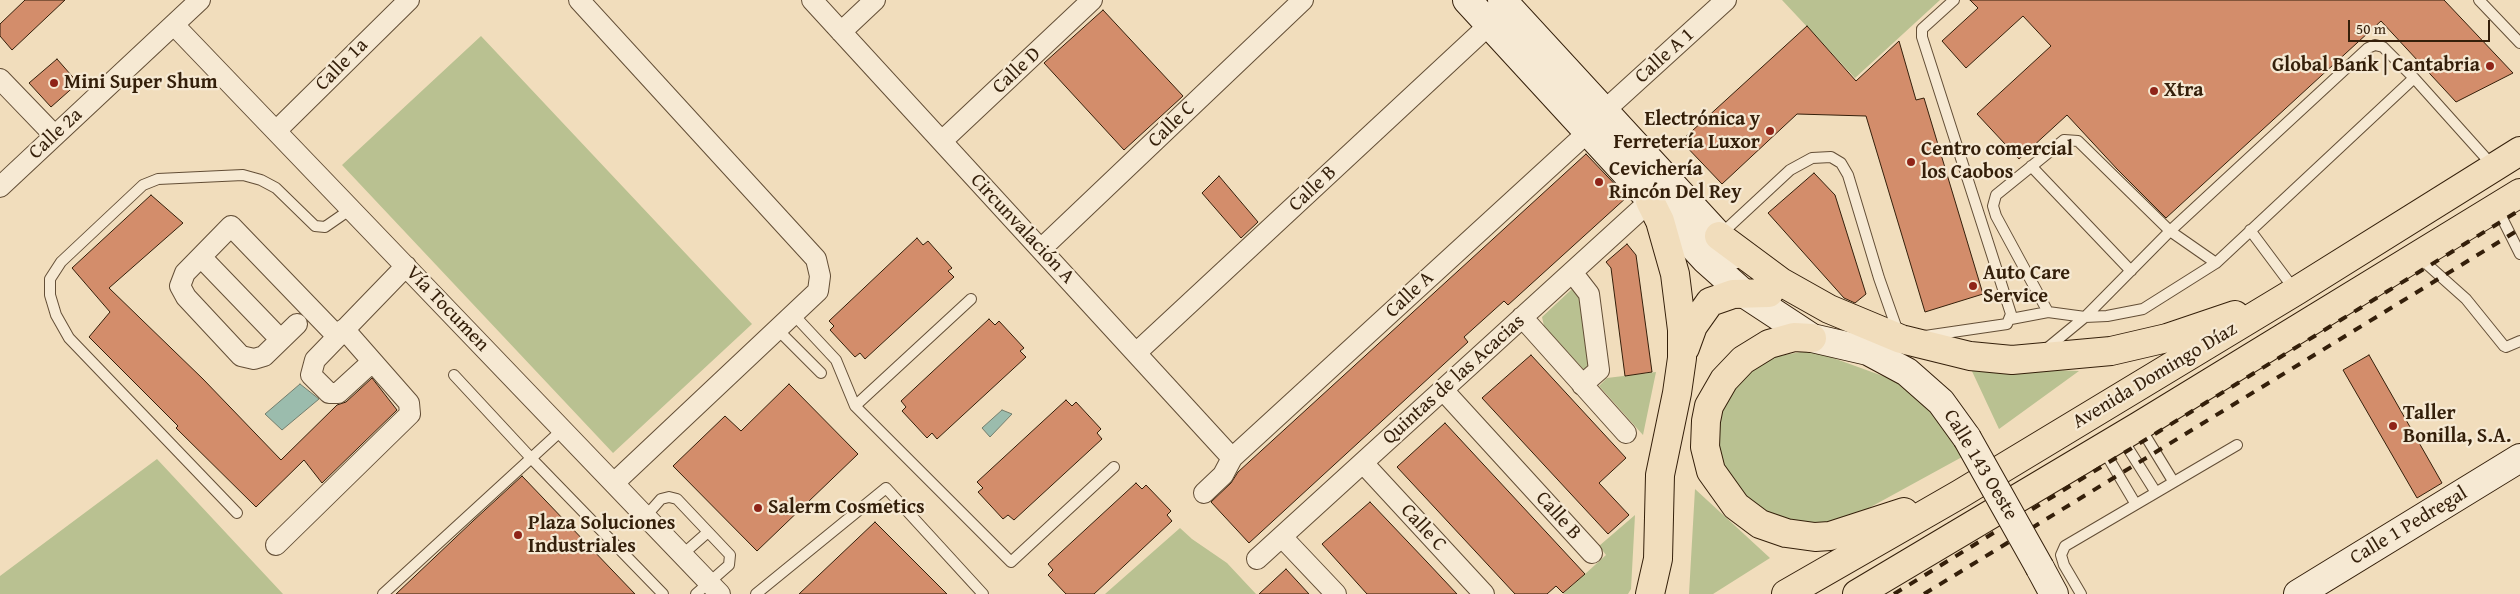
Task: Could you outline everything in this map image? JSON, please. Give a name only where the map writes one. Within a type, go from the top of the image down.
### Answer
[{"type":"main road","name":"Avenida Domingo Díaz","points":[[1786,594],[1960,494],[2289,296],[2520,151]]},
{"type":"main road","name":"Avenida Domingo Díaz","points":[[1857,594],[2419,257],[2520,193]]},
{"type":"main road","points":[[1650,201],[1664,234],[1679,292],[1682,358]]},
{"type":"main road","points":[[1709,238],[1802,295],[1854,321],[1901,339],[1970,356],[2012,360],[2034,359],[2102,352],[2140,345],[2289,296]]},
{"type":"main road","points":[[1650,594],[1658,559],[1661,467],[1682,358],[1688,337],[1705,307],[1716,298],[1742,292],[1769,293]]},
{"type":"main road","points":[[1818,339],[1782,340],[1754,352],[1731,370],[1712,400],[1704,435],[1708,461],[1719,485],[1736,506],[1760,524],[1798,536],[1815,537],[1843,532],[1960,494]]},
{"type":"street","name":"Calle 2a","points":[[0,187],[200,0]]},
{"type":"street","name":"Calle 1a","points":[[276,131],[409,0]]},
{"type":"street","points":[[579,0],[816,259],[820,276],[818,291],[614,482]]},
{"type":"street","name":"Circunvalación A","points":[[812,0],[1232,458]]},
{"type":"street","points":[[841,32],[875,0]]},
{"type":"street","name":"Calle D","points":[[942,142],[1092,0]]},
{"type":"street","name":"Calle C","points":[[1041,249],[1303,0]]},
{"type":"street","points":[[1467,0],[1504,8],[1517,36],[1604,111],[1709,238],[1744,268],[1769,293],[1816,327],[1818,339]]},
{"type":"street","name":"Calle A 1","points":[[1604,111],[1726,0]]},
{"type":"street","name":"Calle B","points":[[1136,352],[1504,8]]},
{"type":"street","name":"Vía Tocumen","points":[[174,25],[683,554],[709,590]]},
{"type":"street","name":"Calle 143 Oeste","points":[[1517,36],[1588,132],[1706,260],[1742,292],[1818,339],[1868,352],[1907,372],[1941,402],[1967,438],[2054,594]]},
{"type":"street","points":[[0,78],[54,136]]},
{"type":"street","name":"Calle A","points":[[1204,493],[1223,475],[1232,458],[1588,132]]},
{"type":"street","name":"Quintas de las Acacias","points":[[1257,559],[1650,201]]},
{"type":"street","points":[[276,545],[410,414],[409,403],[372,362],[231,226],[185,273],[180,286],[186,297],[241,356],[254,360],[264,356],[297,324]]},
{"type":"street","points":[[202,257],[280,339]]},
{"type":"street","points":[[372,362],[346,388],[338,393],[329,393],[311,375],[311,367],[315,360],[406,266]]},
{"type":"street","points":[[1572,272],[1589,294],[1599,370],[1582,386]]},
{"type":"street","points":[[1522,318],[1626,433]]},
{"type":"street","name":"Calle B","points":[[1443,390],[1592,553]]},
{"type":"street","name":"Calle 1 Pedregal","points":[[2298,594],[2520,458]]},
{"type":"street","name":"Calle C","points":[[1363,463],[1484,594]]},
{"type":"street","points":[[1282,537],[1336,594]]},
{"type":"lane","points":[[1954,0],[1922,29],[1922,37],[2011,314],[2011,319]]},
{"type":"lane","points":[[2479,0],[2520,43]]},
{"type":"lane","points":[[2034,359],[2085,317],[2170,231],[2368,48],[2375,45],[2383,48],[2414,78],[2494,167]]},
{"type":"lane","points":[[1674,224],[1709,238],[1790,170],[1812,158],[1831,157],[1841,163],[1848,175],[1878,278],[1901,339],[2007,324],[2011,319],[2048,312],[2085,317],[2107,316],[2142,309],[2216,263],[2414,78]]},
{"type":"lane","points":[[2048,312],[1996,216],[1993,206],[1996,194],[2064,140],[2078,142],[2170,231],[2216,263]]},
{"type":"lane","points":[[2032,166],[2131,271]]},
{"type":"lane","points":[[237,513],[69,338],[56,315],[50,295],[50,279],[61,262],[143,185],[158,179],[243,175],[261,180],[276,188],[315,226],[325,227],[351,209]]},
{"type":"lane","points":[[2496,208],[2520,254]]},
{"type":"lane","points":[[2250,230],[2289,296]]},
{"type":"lane","points":[[2419,257],[2466,299],[2504,346],[2506,347],[2520,341]]},
{"type":"lane","points":[[855,406],[971,299]]},
{"type":"lane","points":[[794,315],[836,360],[855,406],[1011,562],[1114,467]]},
{"type":"lane","points":[[778,330],[821,373]]},
{"type":"lane","points":[[454,375],[662,594]]},
{"type":"lane","points":[[383,594],[563,429]]},
{"type":"lane","points":[[2121,437],[2172,482]]},
{"type":"lane","points":[[2121,437],[2155,491]]},
{"type":"lane","points":[[2121,437],[2135,502]]},
{"type":"lane","points":[[2082,594],[2064,565],[2061,555],[2065,546],[2135,502],[2237,445]]},
{"type":"lane","points":[[759,593],[886,488],[983,594]]},
{"type":"lane","points":[[646,516],[661,500],[668,497],[677,499],[730,555],[729,565],[709,590]]},
{"type":"lane","points":[[683,554],[708,532]]},
{"type":"green space","points":[[1782,0],[1940,0],[1855,78]]},
{"type":"green space","points":[[481,36],[752,324],[613,453],[342,165]]},
{"type":"green space","points":[[1572,289],[1585,301],[1591,367],[1586,372],[1544,326],[1542,317]]},
{"type":"green space","points":[[1811,350],[1894,380],[1920,397],[1945,423],[1962,457],[1825,532],[1772,525],[1722,476],[1715,445],[1717,422],[1726,399],[1745,373],[1774,357]]},
{"type":"green space","points":[[1970,367],[2079,371],[1999,429]]},
{"type":"green space","points":[[1656,372],[1643,435],[1599,386],[1607,378]]},
{"type":"green space","points":[[157,459],[283,594],[0,594],[0,576]]},
{"type":"green space","points":[[1695,489],[1770,558],[1713,594],[1689,594]]},
{"type":"green space","points":[[1635,515],[1631,589],[1628,594],[1563,594],[1606,555],[1599,546]]},
{"type":"green space","points":[[1180,528],[1192,539],[1227,563],[1256,594],[1105,594]]},
{"type":"shaded area","points":[[300,384],[319,399],[282,430],[265,414]]},
{"type":"shaded area","points":[[1002,410],[1012,414],[990,437],[982,428]]},
{"type":"building","points":[[25,0],[65,0],[12,50],[0,36],[0,24]]},
{"type":"building","name":"Xtra","points":[[1970,0],[2444,0],[2513,73],[2456,102],[2381,21],[2166,218],[2067,115],[2019,159],[1977,114],[2051,46],[2023,16],[1966,68],[1942,41],[1978,8]]},
{"type":"building","points":[[1103,10],[1183,96],[1124,150],[1044,63]]},
{"type":"building","name":"Centro comercial los Caobos","points":[[1807,26],[1856,81],[1899,41],[1916,100],[1924,98],[1983,294],[1925,312],[1866,116],[1797,114],[1722,184],[1681,141]]},
{"type":"building","name":"Mini Super Shum","points":[[57,59],[78,83],[51,107],[29,83]]},
{"type":"building","points":[[1586,154],[1627,197],[1508,305],[1504,301],[1464,337],[1468,342],[1249,543],[1211,502],[1231,483],[1238,472]]},
{"type":"building","points":[[1814,173],[1835,195],[1866,294],[1855,303],[1844,298],[1768,213]]},
{"type":"building","points":[[1219,176],[1258,222],[1241,238],[1202,193]]},
{"type":"building","points":[[151,195],[183,223],[109,288],[203,379],[281,460],[337,405],[346,402],[372,378],[397,410],[322,483],[304,460],[256,507],[176,428],[178,426],[89,337],[110,312],[72,268]]},
{"type":"building","points":[[917,238],[923,245],[928,241],[952,268],[948,271],[954,277],[865,359],[860,353],[855,357],[830,330],[834,326],[829,321]]},
{"type":"building","points":[[1627,244],[1636,255],[1652,372],[1625,376],[1611,268],[1606,262]]},
{"type":"building","points":[[989,319],[995,325],[999,321],[1024,348],[1020,351],[1026,357],[937,439],[932,433],[927,438],[902,411],[906,407],[901,401]]},
{"type":"building","points":[[1531,355],[1626,458],[1599,483],[1629,515],[1608,534],[1482,398]]},
{"type":"building","name":"Taller Bonilla, S.A.","points":[[2369,355],[2442,483],[2417,498],[2343,370]]},
{"type":"building","name":"Salerm Cosmetics","points":[[789,384],[858,454],[757,551],[673,466],[725,416],[741,431]]},
{"type":"building","points":[[1066,400],[1072,406],[1076,402],[1101,429],[1097,433],[1102,439],[1014,520],[1008,515],[1003,519],[978,492],[983,488],[977,482]]},
{"type":"building","points":[[1445,423],[1585,574],[1563,593],[1556,586],[1547,594],[1515,594],[1397,467]]},
{"type":"building","name":"Plaza Soluciones Industriales","points":[[522,476],[635,594],[396,594],[473,521]]},
{"type":"building","points":[[1136,483],[1142,489],[1146,485],[1171,511],[1167,515],[1172,521],[1094,594],[1066,594],[1048,575],[1053,570],[1048,564]]},
{"type":"building","points":[[1370,502],[1457,594],[1367,594],[1322,544]]},
{"type":"building","points":[[875,522],[947,594],[799,594]]},
{"type":"building","points":[[1286,569],[1309,594],[1259,594]]},
{"type":"railway","points":[[1894,594],[2520,210]]},
{"type":"railway","points":[[1924,594],[2520,229]]},
{"type":"place","name":"Global Bank | Cantabria","points":[[2490,66]]},
{"type":"place","name":"Mini Super Shum","points":[[54,83]]},
{"type":"place","name":"Xtra","points":[[2154,91]]},
{"type":"place","name":"Electrónica y Ferretería Luxor","points":[[1770,131]]},
{"type":"place","name":"Centro comercial los Caobos","points":[[1911,162]]},
{"type":"place","name":"Cevichería Rincón Del Rey","points":[[1599,182]]},
{"type":"place","name":"Auto Care Service","points":[[1973,286]]},
{"type":"place","name":"Taller Bonilla, S.A.","points":[[2393,426]]},
{"type":"place","name":"Salerm Cosmetics","points":[[758,508]]},
{"type":"place","name":"Plaza Soluciones Industriales","points":[[518,535]]}]
